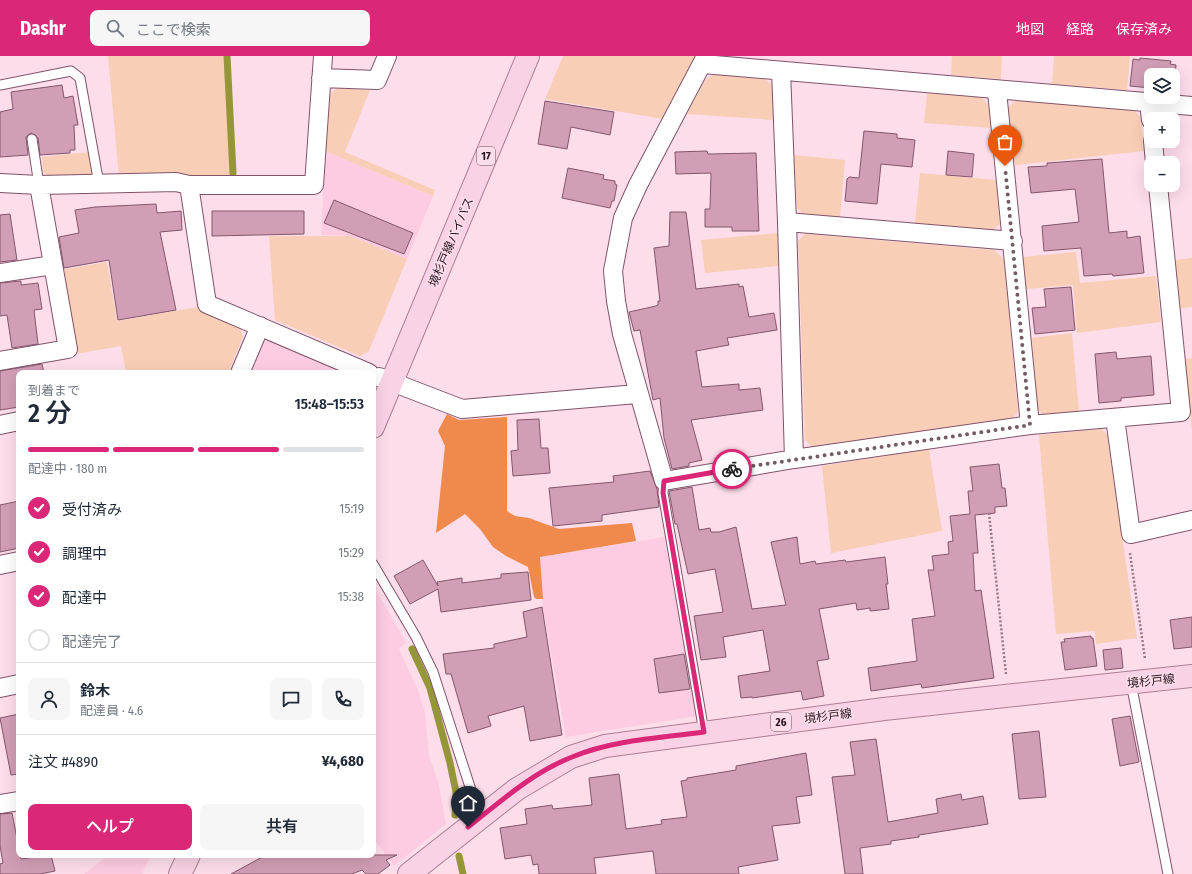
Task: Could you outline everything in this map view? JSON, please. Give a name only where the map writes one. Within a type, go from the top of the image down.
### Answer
[{"type":"main road","name":"境杉戸線バイパス","points":[[376,411],[382,379],[528,56]]},
{"type":"main road","name":"境杉戸線","points":[[409,874],[517,789],[571,757],[605,746],[884,709],[1192,676]]},
{"type":"main road","points":[[180,874],[188,858]]},
{"type":"street","points":[[0,183],[39,185],[176,182],[189,185],[314,185],[323,56]]},
{"type":"street","points":[[321,78],[377,80],[385,57]]},
{"type":"street","points":[[1159,192],[1181,412],[1030,425],[794,459],[664,481],[622,334],[616,301],[614,271],[617,245],[623,218],[638,185],[705,60],[781,72],[997,91],[1150,111],[1192,106]]},
{"type":"street","points":[[781,72],[794,459]]},
{"type":"street","points":[[997,91],[1030,425]]},
{"type":"street","points":[[0,361],[68,349],[39,185]]},
{"type":"street","points":[[189,185],[207,304],[362,370]]},
{"type":"street","points":[[787,222],[1013,241]]},
{"type":"street","points":[[0,273],[53,265]]},
{"type":"street","points":[[241,370],[260,326]]},
{"type":"street","points":[[382,379],[462,409],[638,394]]},
{"type":"street","points":[[1115,418],[1132,534],[1192,520]]},
{"type":"street","points":[[0,425],[16,421]]},
{"type":"street","points":[[0,564],[16,561]]},
{"type":"street","points":[[0,688],[16,685]]},
{"type":"street","points":[[0,804],[16,801]]},
{"type":"lane","points":[[0,85],[71,71],[77,74],[80,78],[99,184]]},
{"type":"lane","points":[[32,139],[39,185]]},
{"type":"lane","points":[[664,481],[663,493],[704,732]]},
{"type":"lane","points":[[376,569],[416,637],[433,672],[480,818]]},
{"type":"lane","points":[[1140,682],[1168,874]]},
{"type":"path","points":[[989,513],[1006,675]]},
{"type":"path","points":[[1132,534],[1129,544],[1140,682]]},
{"type":"shaded area","points":[[108,56],[225,56],[231,175],[119,177]]},
{"type":"shaded area","points":[[563,56],[695,56],[663,119],[545,99]]},
{"type":"shaded area","points":[[952,56],[1002,56],[1001,79],[951,75]]},
{"type":"shaded area","points":[[1054,56],[1130,56],[1127,90],[1052,84]]},
{"type":"shaded area","points":[[715,73],[765,79],[773,86],[774,120],[687,114],[705,80]]},
{"type":"shaded area","points":[[337,88],[370,90],[345,152],[435,190],[433,196],[325,151],[329,95]]},
{"type":"shaded area","points":[[927,93],[981,97],[989,105],[991,128],[924,123]]},
{"type":"shaded area","points":[[1016,100],[1134,110],[1141,118],[1144,151],[1015,165],[1008,108]]},
{"type":"shaded area","points":[[325,151],[433,196],[407,259],[350,236],[321,235]]},
{"type":"shaded area","points":[[88,152],[94,177],[50,178],[43,172],[42,157]]},
{"type":"shaded area","points":[[794,155],[845,160],[840,217],[803,214],[797,208]]},
{"type":"shaded area","points":[[920,173],[996,180],[1000,224],[993,230],[915,224]]},
{"type":"shaded area","points":[[778,233],[779,266],[705,273],[701,240]]},
{"type":"shaded area","points":[[805,234],[994,250],[1004,259],[1018,412],[1012,419],[812,447],[805,440],[798,241]]},
{"type":"shaded area","points":[[269,236],[350,236],[407,259],[369,351],[360,356],[275,320]]},
{"type":"shaded area","points":[[1076,252],[1080,283],[1156,276],[1161,322],[1077,333],[1073,285],[1026,289],[1023,257]]},
{"type":"shaded area","points":[[1192,258],[1192,307],[1180,308],[1175,260]]},
{"type":"shaded area","points":[[107,262],[117,321],[198,307],[200,310],[240,327],[243,337],[229,370],[125,370],[121,346],[76,354],[61,270]]},
{"type":"shaded area","points":[[1072,333],[1079,412],[1045,416],[1037,409],[1032,338]]},
{"type":"shaded area","points":[[270,340],[341,370],[249,370],[260,345]]},
{"type":"shaded area","points":[[1192,358],[1192,430],[1185,359]]},
{"type":"shaded area","points":[[447,414],[459,420],[507,417],[507,511],[515,516],[529,518],[559,529],[632,523],[636,541],[540,557],[543,599],[536,599],[534,597],[528,567],[506,556],[493,547],[480,529],[465,514],[436,533],[445,446],[438,431]]},
{"type":"shaded area","points":[[1101,429],[1107,434],[1137,638],[1096,644],[1095,631],[1056,634],[1039,435]]},
{"type":"shaded area","points":[[929,449],[942,531],[831,553],[822,466]]},
{"type":"shaded area","points":[[664,537],[698,716],[566,737],[543,607],[540,557]]},
{"type":"shaded area","points":[[376,590],[406,642],[399,649],[418,690],[425,713],[429,755],[439,785],[446,824],[394,866],[376,842]]},
{"type":"shaded area","points":[[105,858],[150,858],[142,874],[84,874]]},
{"type":"building","points":[[1140,58],[1171,61],[1170,64],[1176,65],[1176,68],[1144,68],[1144,87],[1130,86],[1133,59],[1140,60]]},
{"type":"building","points":[[62,85],[64,98],[73,96],[78,125],[74,125],[75,150],[70,150],[70,153],[40,155],[38,138],[31,133],[26,137],[28,155],[0,157],[0,112],[13,109],[11,92]]},
{"type":"building","points":[[545,101],[614,112],[610,135],[571,127],[567,149],[538,144]]},
{"type":"building","points":[[864,131],[897,134],[897,138],[915,140],[912,167],[881,164],[877,204],[845,201],[847,179],[849,177],[859,178]]},
{"type":"building","points":[[707,151],[708,154],[756,153],[759,231],[732,231],[732,227],[705,227],[705,209],[710,209],[711,173],[676,174],[675,152]]},
{"type":"building","points":[[948,151],[974,154],[972,177],[946,175]]},
{"type":"building","points":[[1102,159],[1109,233],[1127,231],[1127,238],[1140,236],[1144,273],[1113,276],[1112,274],[1084,276],[1081,248],[1044,251],[1042,226],[1079,222],[1075,189],[1031,193],[1028,167],[1047,166],[1047,163]]},
{"type":"building","points":[[568,168],[604,175],[603,179],[615,181],[615,184],[617,185],[614,201],[612,201],[610,208],[562,198]]},
{"type":"building","points":[[334,200],[413,233],[404,254],[324,223]]},
{"type":"building","points":[[156,204],[157,213],[181,211],[182,230],[160,232],[176,310],[118,320],[109,260],[64,268],[59,237],[79,233],[75,210],[95,207]]},
{"type":"building","points":[[212,211],[304,211],[304,234],[212,236]]},
{"type":"building","points":[[670,212],[686,212],[696,289],[739,284],[739,287],[743,286],[749,317],[774,313],[777,330],[727,338],[729,345],[696,351],[702,387],[739,384],[739,390],[760,388],[763,410],[691,420],[702,460],[689,463],[689,466],[672,469],[664,438],[660,398],[653,400],[640,330],[634,331],[629,312],[656,306],[658,305],[658,301],[660,301],[654,248],[669,246]]},
{"type":"building","points":[[10,214],[17,260],[0,262],[0,215]]},
{"type":"building","points":[[21,281],[21,285],[38,283],[42,309],[34,310],[38,344],[12,348],[7,315],[0,316],[0,283]]},
{"type":"building","points":[[1071,287],[1075,330],[1035,334],[1032,308],[1046,307],[1044,289]]},
{"type":"building","points":[[1116,352],[1117,359],[1151,356],[1154,395],[1121,398],[1121,401],[1099,403],[1095,354]]},
{"type":"building","points":[[42,364],[43,370],[16,370],[16,407],[0,410],[0,371]]},
{"type":"building","points":[[539,419],[541,448],[548,448],[550,473],[513,476],[511,451],[518,450],[517,420]]},
{"type":"building","points":[[999,464],[1002,488],[1005,488],[1007,506],[995,507],[995,513],[975,515],[978,553],[973,553],[975,591],[981,590],[994,678],[922,688],[921,684],[871,691],[868,668],[917,661],[912,619],[935,616],[928,570],[934,570],[932,556],[949,554],[948,542],[953,541],[950,516],[970,514],[968,491],[973,491],[970,467]]},
{"type":"building","points":[[650,471],[657,489],[659,507],[602,515],[602,521],[553,526],[549,488],[614,482],[613,476]]},
{"type":"building","points":[[692,487],[699,530],[710,528],[711,532],[719,532],[736,527],[752,609],[786,605],[771,542],[797,537],[800,564],[815,561],[816,564],[845,560],[846,562],[885,557],[889,609],[870,611],[870,608],[857,610],[856,603],[819,609],[829,659],[817,661],[824,696],[803,700],[801,691],[752,698],[741,698],[738,676],[770,671],[763,630],[723,637],[726,657],[701,660],[694,616],[723,612],[715,569],[688,574],[677,524],[675,524],[669,491]]},
{"type":"building","points":[[16,502],[16,549],[0,552],[0,505]]},
{"type":"building","points":[[423,560],[438,586],[437,582],[462,578],[462,583],[501,578],[501,574],[528,572],[531,600],[441,612],[438,589],[410,604],[394,576]]},
{"type":"building","points":[[542,607],[562,735],[530,741],[524,706],[488,716],[491,726],[468,733],[451,674],[446,674],[443,654],[494,648],[494,644],[527,637],[523,612]]},
{"type":"building","points":[[1192,617],[1192,647],[1174,649],[1170,620]]},
{"type":"building","points":[[1091,636],[1091,638],[1093,638],[1097,666],[1065,670],[1061,642],[1065,642],[1064,639]]},
{"type":"building","points":[[1121,648],[1123,668],[1105,670],[1103,650]]},
{"type":"building","points":[[684,654],[690,689],[659,693],[654,659]]},
{"type":"building","points":[[16,715],[16,774],[11,775],[0,718]]},
{"type":"building","points":[[1130,716],[1139,762],[1120,766],[1112,719]]},
{"type":"building","points":[[1039,731],[1046,797],[1019,799],[1012,734]]},
{"type":"building","points":[[876,739],[888,822],[938,813],[936,799],[961,794],[962,800],[983,796],[988,824],[919,835],[919,837],[891,841],[891,844],[860,848],[863,874],[845,874],[832,777],[855,775],[850,742]]},
{"type":"building","points":[[806,753],[812,795],[796,797],[800,823],[772,826],[778,860],[738,867],[739,874],[656,874],[653,851],[594,858],[596,874],[539,874],[538,864],[533,865],[531,855],[505,859],[500,828],[527,824],[525,809],[552,805],[553,809],[592,805],[589,778],[619,774],[626,829],[662,824],[661,820],[687,817],[681,781],[687,780],[687,778],[736,770],[736,766]]},
{"type":"building","points":[[12,813],[16,833],[16,858],[52,858],[55,871],[40,874],[0,874],[0,864],[3,863],[0,846],[0,814]]},
{"type":"building","points":[[376,855],[397,855],[386,860],[390,865],[378,874],[366,874],[362,870],[352,874],[231,874],[260,858],[376,858]]},
{"type":"waterway","points":[[227,56],[233,173]]},
{"type":"waterway","points":[[412,649],[430,688],[450,763],[456,792],[455,815]]},
{"type":"waterway","points":[[459,856],[463,874]]},
{"type":"way so far","points":[[732,469],[1030,425],[1005,166]]},
{"type":"route","points":[[468,827],[517,789],[571,757],[605,746],[704,732],[703,719],[663,493],[664,481],[732,469]]}]
